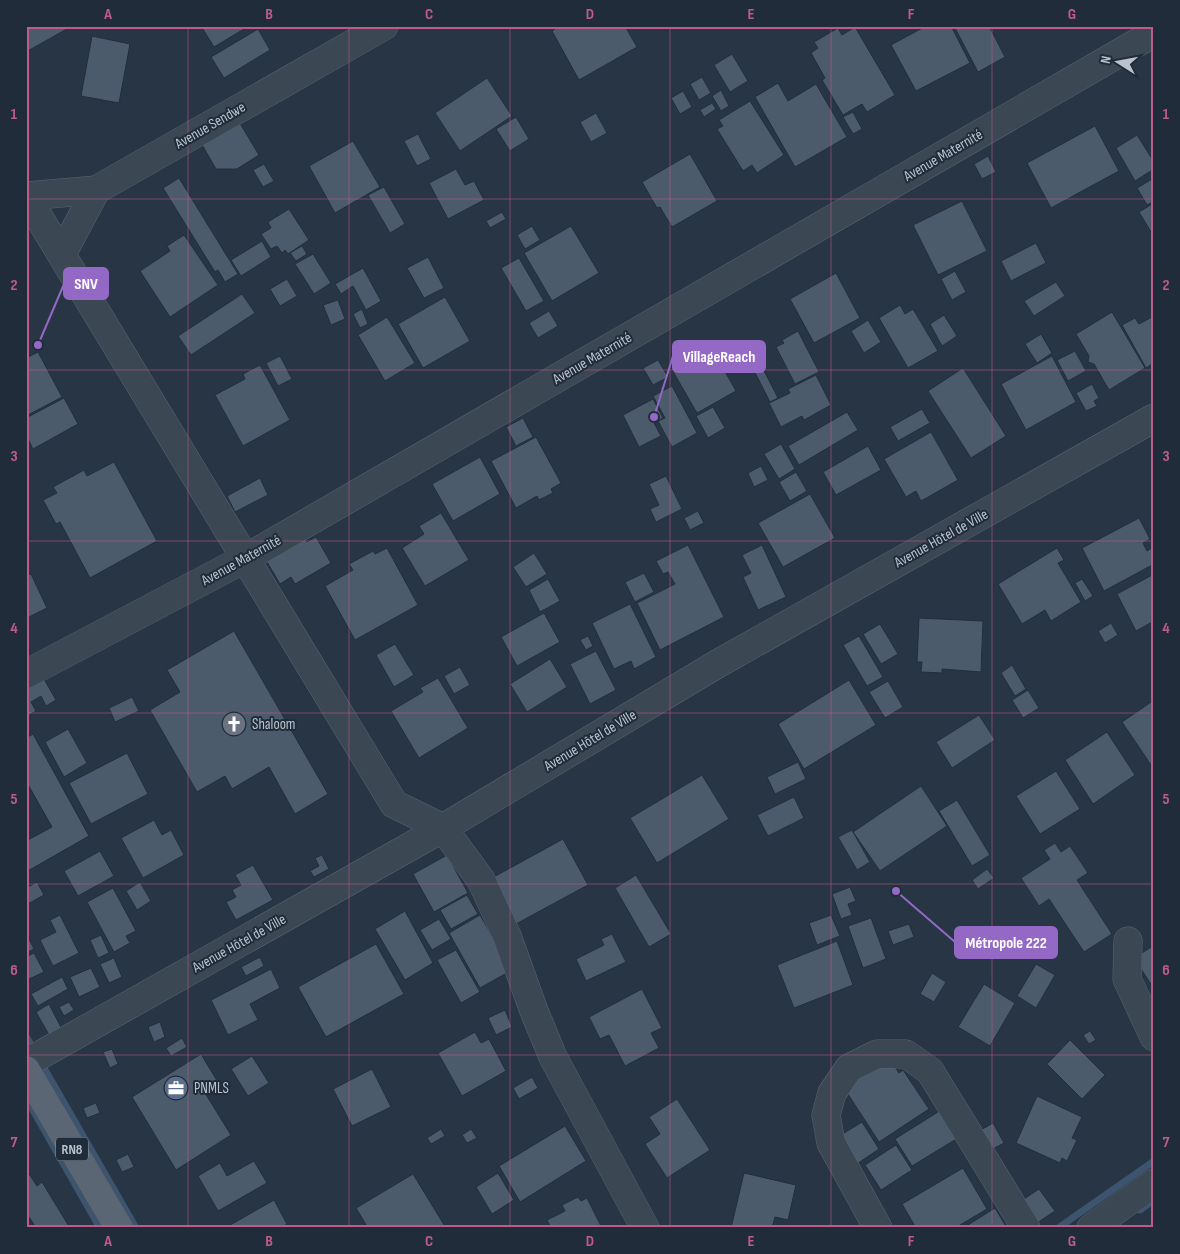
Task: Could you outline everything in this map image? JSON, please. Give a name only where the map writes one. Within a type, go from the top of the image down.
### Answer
[{"type":"main road","name":"RN8","points":[[26,1070],[119,1228]]},
{"type":"street","name":"Avenue Sendwe","points":[[26,196],[96,190],[384,26]]},
{"type":"street","name":"Avenue Maternité","points":[[26,674],[246,558],[1154,33]]},
{"type":"street","points":[[62,254],[96,190]]},
{"type":"street","points":[[26,196],[394,804],[443,828],[481,880],[507,936],[553,1057],[645,1228]]},
{"type":"street","name":"Avenue Hôtel de Ville","points":[[26,1063],[443,828],[720,662],[1154,418]]},
{"type":"street","points":[[1128,941],[1127,979],[1154,1036]]},
{"type":"street","points":[[878,1228],[831,1143],[826,1115],[832,1093],[849,1068],[877,1054],[906,1054],[930,1071],[1026,1228]]},
{"type":"street","points":[[1091,1228],[1154,1183]]},
{"type":"building","points":[[26,26],[72,26],[26,52]]},
{"type":"building","points":[[201,26],[249,26],[214,47]]},
{"type":"building","points":[[559,26],[625,26],[637,47],[579,80],[552,31]]},
{"type":"building","points":[[926,26],[951,26],[970,63],[916,91],[891,45]]},
{"type":"building","points":[[954,26],[989,26],[1005,57],[978,72]]},
{"type":"building","points":[[855,27],[895,95],[867,112],[862,104],[843,115],[822,80],[825,78],[811,53],[818,48],[814,42],[838,28],[842,35]]},
{"type":"building","points":[[258,29],[270,50],[224,78],[211,57]]},
{"type":"building","points":[[92,36],[130,44],[119,103],[81,96]]},
{"type":"building","points":[[732,54],[748,81],[730,92],[714,65]]},
{"type":"building","points":[[702,77],[711,93],[699,100],[690,84]]},
{"type":"building","points":[[487,78],[512,116],[460,151],[435,113]]},
{"type":"building","points":[[778,83],[788,101],[816,84],[847,137],[795,167],[755,97]]},
{"type":"building","points":[[721,90],[729,106],[721,111],[712,96]]},
{"type":"building","points":[[683,91],[692,107],[680,114],[671,98]]},
{"type":"building","points":[[750,101],[784,155],[757,173],[752,165],[743,171],[717,129],[723,126],[719,120]]},
{"type":"building","points":[[712,103],[716,109],[704,117],[700,110]]},
{"type":"building","points":[[853,112],[862,129],[853,134],[843,117]]},
{"type":"building","points":[[596,113],[607,133],[591,142],[580,122]]},
{"type":"building","points":[[516,117],[529,139],[510,151],[496,129]]},
{"type":"building","points":[[238,120],[259,155],[237,169],[216,169],[201,143]]},
{"type":"building","points":[[1095,126],[1119,171],[1051,208],[1027,163]]},
{"type":"building","points":[[418,134],[431,159],[417,166],[404,141]]},
{"type":"building","points":[[1137,135],[1154,162],[1154,169],[1135,181],[1116,148]]},
{"type":"building","points":[[353,141],[380,187],[335,213],[309,166]]},
{"type":"building","points":[[690,154],[717,201],[672,227],[660,207],[657,208],[642,182]]},
{"type":"building","points":[[988,156],[996,172],[982,179],[974,164]]},
{"type":"building","points":[[264,164],[274,181],[263,187],[253,170]]},
{"type":"building","points":[[456,169],[465,185],[474,181],[484,200],[448,219],[429,183]]},
{"type":"building","points":[[179,178],[238,274],[225,282],[218,270],[215,272],[163,188]]},
{"type":"building","points":[[1154,178],[1154,201],[1147,205],[1137,188]]},
{"type":"building","points":[[384,187],[405,224],[390,233],[368,195]]},
{"type":"building","points":[[962,201],[987,251],[938,275],[913,225]]},
{"type":"building","points":[[1154,203],[1154,230],[1151,232],[1139,212]]},
{"type":"building","points":[[289,209],[309,240],[288,254],[285,250],[282,253],[277,246],[271,249],[261,234],[271,228],[268,222]]},
{"type":"building","points":[[502,212],[506,219],[490,228],[486,221]]},
{"type":"building","points":[[532,226],[540,240],[525,249],[517,235]]},
{"type":"building","points":[[571,226],[599,273],[552,301],[524,253]]},
{"type":"building","points":[[184,235],[218,285],[170,317],[140,271],[170,251],[167,246]]},
{"type":"building","points":[[262,241],[271,257],[241,276],[231,260]]},
{"type":"building","points":[[1036,243],[1046,263],[1011,281],[1001,261]]},
{"type":"building","points":[[302,246],[307,254],[296,261],[290,253]]},
{"type":"building","points":[[313,254],[331,283],[314,294],[295,264]]},
{"type":"building","points":[[428,257],[444,288],[424,298],[407,268]]},
{"type":"building","points":[[519,258],[544,301],[526,311],[501,268]]},
{"type":"building","points":[[363,268],[381,301],[366,310],[353,286],[341,294],[335,284]]},
{"type":"building","points":[[955,271],[966,292],[952,300],[941,279]]},
{"type":"building","points":[[836,273],[860,318],[814,343],[790,299]]},
{"type":"building","points":[[287,279],[297,296],[280,306],[270,289]]},
{"type":"building","points":[[1056,282],[1065,296],[1034,316],[1024,301]]},
{"type":"building","points":[[242,294],[255,313],[191,355],[178,336]]},
{"type":"building","points":[[445,297],[470,341],[423,368],[398,324]]},
{"type":"building","points":[[338,300],[345,319],[331,325],[323,305]]},
{"type":"building","points":[[900,305],[905,314],[913,309],[938,351],[908,368],[879,318]]},
{"type":"building","points":[[362,309],[368,324],[360,328],[353,314]]},
{"type":"building","points":[[549,311],[558,326],[538,338],[529,323]]},
{"type":"building","points":[[1112,312],[1145,368],[1109,390],[1094,364],[1088,362],[1089,356],[1076,334]]},
{"type":"building","points":[[944,315],[957,336],[942,346],[930,324]]},
{"type":"building","points":[[1154,316],[1154,363],[1146,368],[1122,325],[1135,318],[1139,324]]},
{"type":"building","points":[[387,317],[415,363],[385,381],[358,335]]},
{"type":"building","points":[[868,320],[881,342],[864,353],[851,331]]},
{"type":"building","points":[[798,331],[819,372],[795,384],[776,347],[784,343],[782,340]]},
{"type":"building","points":[[1041,334],[1052,353],[1037,363],[1025,344]]},
{"type":"building","points":[[710,345],[736,391],[697,413],[671,368]]},
{"type":"building","points":[[754,351],[778,398],[770,402],[746,355]]},
{"type":"building","points":[[1075,351],[1086,371],[1068,381],[1057,360]]},
{"type":"building","points":[[38,352],[62,397],[26,416],[26,358]]},
{"type":"building","points":[[280,356],[292,379],[278,386],[266,363]]},
{"type":"building","points":[[1052,356],[1076,402],[1026,430],[1001,384]]},
{"type":"building","points":[[658,360],[668,377],[653,385],[643,368]]},
{"type":"building","points":[[260,365],[290,420],[243,446],[215,395],[245,379],[243,374]]},
{"type":"building","points":[[963,368],[1006,436],[971,458],[928,391]]},
{"type":"building","points":[[816,375],[831,405],[804,420],[802,416],[781,427],[769,403],[790,393],[788,389]]},
{"type":"building","points":[[1092,384],[1099,398],[1094,401],[1097,406],[1086,411],[1076,393]]},
{"type":"building","points":[[672,386],[697,433],[672,447],[658,421],[665,418],[653,396]]},
{"type":"building","points":[[64,398],[78,424],[33,449],[26,435],[26,418]]},
{"type":"building","points":[[653,399],[663,418],[654,423],[661,436],[639,447],[623,415]]},
{"type":"building","points":[[713,407],[725,428],[708,438],[696,416]]},
{"type":"building","points":[[922,409],[930,423],[898,441],[890,427]]},
{"type":"building","points":[[847,412],[858,430],[799,465],[788,446]]},
{"type":"building","points":[[523,418],[533,437],[516,446],[506,427]]},
{"type":"building","points":[[931,432],[958,480],[921,501],[916,491],[906,497],[884,459]]},
{"type":"building","points":[[536,437],[561,483],[551,489],[553,493],[539,500],[537,496],[516,508],[491,461]]},
{"type":"building","points":[[781,444],[795,469],[779,479],[764,454]]},
{"type":"building","points":[[868,446],[881,470],[836,495],[823,472]]},
{"type":"building","points":[[480,457],[500,494],[453,521],[432,484]]},
{"type":"building","points":[[114,462],[157,541],[90,578],[60,522],[56,524],[43,500],[57,493],[53,487],[84,470],[87,476]]},
{"type":"building","points":[[761,466],[768,480],[754,487],[748,473]]},
{"type":"building","points":[[796,472],[807,491],[790,501],[779,482]]},
{"type":"building","points":[[666,476],[682,509],[656,522],[650,509],[659,505],[649,484]]},
{"type":"building","points":[[260,478],[268,495],[235,512],[227,496]]},
{"type":"building","points":[[810,494],[835,538],[783,567],[758,523]]},
{"type":"building","points":[[698,511],[704,523],[690,530],[684,518]]},
{"type":"building","points":[[441,513],[469,560],[425,586],[402,548],[424,534],[419,526]]},
{"type":"building","points":[[1139,518],[1150,539],[1143,543],[1147,551],[1152,548],[1154,551],[1154,564],[1104,591],[1082,548]]},
{"type":"building","points":[[302,533],[307,542],[316,537],[331,563],[295,584],[291,577],[280,584],[263,555]]},
{"type":"building","points":[[688,545],[724,617],[660,650],[637,603],[675,584],[668,572],[663,574],[656,561]]},
{"type":"building","points":[[762,545],[786,597],[758,610],[743,577],[751,573],[742,555]]},
{"type":"building","points":[[387,548],[418,605],[355,640],[325,586],[353,570],[349,564],[373,551],[375,554]]},
{"type":"building","points":[[1057,548],[1064,560],[1058,563],[1081,602],[1051,621],[1045,610],[1022,624],[998,584]]},
{"type":"building","points":[[534,553],[547,574],[526,587],[513,567]]},
{"type":"building","points":[[644,573],[654,592],[635,602],[625,582]]},
{"type":"building","points":[[31,574],[47,608],[27,618],[26,576]]},
{"type":"building","points":[[1154,574],[1154,621],[1136,631],[1117,594]]},
{"type":"building","points":[[548,579],[560,601],[540,612],[529,590]]},
{"type":"building","points":[[1082,579],[1093,596],[1085,601],[1075,583]]},
{"type":"building","points":[[630,604],[656,657],[634,669],[631,661],[614,669],[592,623]]},
{"type":"building","points":[[544,613],[560,642],[517,666],[501,637]]},
{"type":"building","points":[[919,618],[983,621],[981,672],[942,669],[942,673],[921,672],[922,662],[917,662]]},
{"type":"building","points":[[1111,623],[1118,635],[1105,643],[1098,631]]},
{"type":"building","points":[[880,624],[898,654],[881,664],[863,634]]},
{"type":"building","points":[[234,631],[328,794],[295,814],[269,767],[232,789],[225,776],[197,792],[150,710],[180,692],[167,670]]},
{"type":"building","points":[[588,636],[593,646],[586,650],[580,640]]},
{"type":"building","points":[[859,636],[883,677],[867,686],[843,645]]},
{"type":"building","points":[[395,644],[414,675],[394,687],[376,655]]},
{"type":"building","points":[[596,651],[616,690],[590,704],[570,664]]},
{"type":"building","points":[[550,659],[567,687],[527,712],[510,684]]},
{"type":"building","points":[[1012,665],[1026,689],[1015,696],[1001,673]]},
{"type":"building","points":[[460,667],[470,685],[454,694],[444,676]]},
{"type":"building","points":[[438,678],[468,728],[419,758],[391,711],[423,692],[420,688]]},
{"type":"building","points":[[44,679],[56,700],[46,706],[41,696],[31,702],[36,711],[26,717],[26,689]]},
{"type":"building","points":[[849,680],[876,725],[804,769],[778,724]]},
{"type":"building","points":[[888,681],[903,707],[885,718],[869,692]]},
{"type":"building","points":[[1028,690],[1039,708],[1023,718],[1012,700]]},
{"type":"building","points":[[132,697],[139,711],[115,722],[109,708]]},
{"type":"building","points":[[1154,700],[1154,763],[1151,765],[1122,722]]},
{"type":"building","points":[[979,715],[995,740],[952,768],[936,742]]},
{"type":"building","points":[[68,729],[87,763],[64,777],[45,742]]},
{"type":"building","points":[[1107,732],[1135,775],[1093,804],[1065,760]]},
{"type":"building","points":[[33,734],[89,836],[26,872],[26,841],[52,827],[26,781],[26,738]]},
{"type":"building","points":[[127,753],[148,794],[91,824],[69,783]]},
{"type":"building","points":[[798,762],[806,779],[775,794],[767,777]]},
{"type":"building","points":[[1056,771],[1080,809],[1040,834],[1016,796]]},
{"type":"building","points":[[702,775],[729,819],[657,863],[630,818]]},
{"type":"building","points":[[921,786],[947,826],[880,871],[853,832]]},
{"type":"building","points":[[794,797],[804,818],[768,836],[757,815]]},
{"type":"building","points":[[957,800],[990,855],[972,866],[939,811]]},
{"type":"building","points":[[154,820],[162,835],[171,830],[184,855],[143,878],[121,838]]},
{"type":"building","points":[[852,830],[870,862],[857,870],[838,837]]},
{"type":"building","points":[[563,839],[588,885],[514,925],[490,879]]},
{"type":"building","points":[[1055,843],[1061,852],[1070,846],[1088,873],[1077,880],[1112,934],[1084,952],[1049,899],[1039,906],[1021,878],[1050,859],[1044,850]]},
{"type":"building","points":[[100,851],[114,876],[78,896],[64,871]]},
{"type":"building","points":[[322,855],[329,869],[314,877],[310,871],[319,866],[315,858]]},
{"type":"building","points":[[447,855],[468,893],[434,912],[413,874]]},
{"type":"building","points":[[253,865],[273,900],[236,920],[226,902],[236,897],[232,890],[241,885],[235,875]]},
{"type":"building","points":[[987,869],[994,878],[978,889],[972,880]]},
{"type":"building","points":[[636,875],[671,934],[649,947],[615,888]]},
{"type":"building","points":[[37,882],[44,895],[26,905],[26,888]]},
{"type":"building","points":[[140,882],[151,901],[137,910],[126,891]]},
{"type":"building","points":[[850,887],[856,901],[848,904],[852,915],[841,919],[832,894]]},
{"type":"building","points":[[113,888],[136,931],[126,936],[130,943],[114,952],[87,902]]},
{"type":"building","points":[[467,895],[478,914],[451,929],[440,910]]},
{"type":"building","points":[[405,911],[433,963],[405,980],[375,929]]},
{"type":"building","points":[[60,915],[79,953],[53,966],[40,940],[56,932],[50,920]]},
{"type":"building","points":[[480,915],[512,970],[480,988],[449,933]]},
{"type":"building","points":[[831,915],[840,936],[817,945],[809,923]]},
{"type":"building","points":[[871,918],[886,959],[863,968],[848,926]]},
{"type":"building","points":[[439,919],[451,939],[432,950],[420,930]]},
{"type":"building","points":[[909,924],[914,937],[893,945],[888,931]]},
{"type":"building","points":[[26,933],[34,949],[26,953]]},
{"type":"building","points":[[612,934],[626,962],[586,981],[576,959],[604,945],[601,939]]},
{"type":"building","points":[[101,935],[109,953],[98,958],[90,940]]},
{"type":"building","points":[[837,941],[853,985],[794,1008],[777,965]]},
{"type":"building","points":[[376,944],[404,994],[326,1037],[298,987]]},
{"type":"building","points":[[1154,947],[1154,989],[1134,958]]},
{"type":"building","points":[[456,950],[480,992],[461,1003],[437,960]]},
{"type":"building","points":[[34,953],[44,972],[27,980],[26,957]]},
{"type":"building","points":[[260,957],[264,966],[246,976],[241,967]]},
{"type":"building","points":[[114,958],[122,977],[109,983],[100,964]]},
{"type":"building","points":[[1036,964],[1055,975],[1036,1008],[1017,996]]},
{"type":"building","points":[[91,968],[100,987],[79,997],[70,977]]},
{"type":"building","points":[[271,969],[280,988],[250,1004],[258,1020],[228,1035],[211,1000]]},
{"type":"building","points":[[932,973],[946,982],[934,1002],[920,994]]},
{"type":"building","points":[[62,977],[68,989],[38,1006],[31,994]]},
{"type":"building","points":[[984,984],[1015,1003],[990,1046],[958,1027]]},
{"type":"building","points":[[642,989],[662,1028],[651,1033],[659,1048],[625,1066],[609,1035],[600,1039],[589,1017]]},
{"type":"building","points":[[69,1002],[74,1010],[64,1016],[59,1007]]},
{"type":"building","points":[[49,1004],[64,1033],[52,1040],[36,1012]]},
{"type":"building","points":[[505,1010],[512,1027],[496,1035],[488,1018]]},
{"type":"building","points":[[160,1022],[165,1037],[154,1042],[148,1027]]},
{"type":"building","points":[[1090,1031],[1096,1040],[1089,1044],[1083,1035]]},
{"type":"building","points":[[475,1032],[481,1043],[489,1039],[506,1071],[462,1096],[438,1053]]},
{"type":"building","points":[[182,1038],[187,1047],[171,1056],[166,1048]]},
{"type":"building","points":[[1070,1040],[1105,1075],[1082,1099],[1047,1064]]},
{"type":"building","points":[[112,1049],[118,1064],[110,1068],[103,1052]]},
{"type":"building","points":[[201,1054],[219,1084],[205,1093],[231,1135],[176,1170],[132,1097]]},
{"type":"building","points":[[252,1056],[269,1083],[248,1096],[231,1069]]},
{"type":"building","points":[[889,1058],[899,1073],[903,1070],[929,1109],[879,1142],[844,1088]]},
{"type":"building","points":[[372,1069],[391,1107],[352,1126],[333,1089]]},
{"type":"building","points":[[532,1077],[538,1088],[519,1099],[513,1088]]},
{"type":"building","points":[[1037,1096],[1082,1117],[1072,1138],[1077,1140],[1067,1161],[1062,1158],[1060,1163],[1016,1143]]},
{"type":"building","points":[[677,1099],[710,1150],[667,1178],[645,1144],[660,1134],[649,1117]]},
{"type":"building","points":[[96,1103],[100,1113],[87,1118],[83,1108]]},
{"type":"building","points":[[941,1110],[958,1138],[912,1166],[895,1139]]},
{"type":"building","points":[[862,1122],[879,1149],[854,1166],[836,1138]]},
{"type":"building","points":[[993,1123],[1004,1143],[989,1151],[979,1131]]},
{"type":"building","points":[[565,1126],[586,1161],[520,1202],[499,1166]]},
{"type":"building","points":[[441,1129],[445,1136],[431,1144],[427,1138]]},
{"type":"building","points":[[471,1129],[477,1138],[467,1143],[462,1135]]},
{"type":"building","points":[[896,1145],[912,1170],[881,1190],[865,1165]]},
{"type":"building","points":[[128,1154],[134,1167],[122,1172],[116,1160]]},
{"type":"building","points":[[254,1161],[267,1183],[218,1211],[198,1176],[220,1163],[227,1176]]},
{"type":"building","points":[[963,1168],[987,1209],[955,1228],[916,1228],[902,1204]]},
{"type":"building","points":[[26,1169],[37,1186],[42,1182],[70,1228],[32,1228],[35,1226],[29,1217],[26,1219]]},
{"type":"building","points":[[498,1173],[514,1200],[492,1214],[476,1187]]},
{"type":"building","points":[[744,1173],[796,1185],[788,1220],[775,1217],[772,1228],[731,1228]]},
{"type":"building","points":[[413,1174],[446,1228],[368,1228],[356,1208]]},
{"type":"building","points":[[1039,1189],[1055,1211],[1037,1223],[1021,1201]]},
{"type":"building","points":[[578,1197],[581,1201],[587,1198],[602,1228],[551,1228],[547,1220],[565,1211],[562,1205]]},
{"type":"building","points":[[274,1200],[287,1224],[280,1228],[225,1228]]},
{"type":"building","points":[[995,1208],[1007,1228],[963,1228]]},
{"type":"waterway","points":[[26,1036],[35,1052]]},
{"type":"waterway","points":[[40,1061],[136,1228]]},
{"type":"waterway","points":[[26,1098],[100,1228]]},
{"type":"waterway","points":[[1058,1228],[1154,1161]]},
{"type":"waterway","points":[[1140,1210],[1154,1200]]},
{"type":"place","name":"SNV","points":[[38,345]]},
{"type":"place","name":"VillageReach","points":[[654,417]]},
{"type":"place","name":"Shaloom","points":[[234,724]]},
{"type":"place","name":"Métropole 222","points":[[896,891]]},
{"type":"place","name":"PNMLS","points":[[176,1088]]}]
